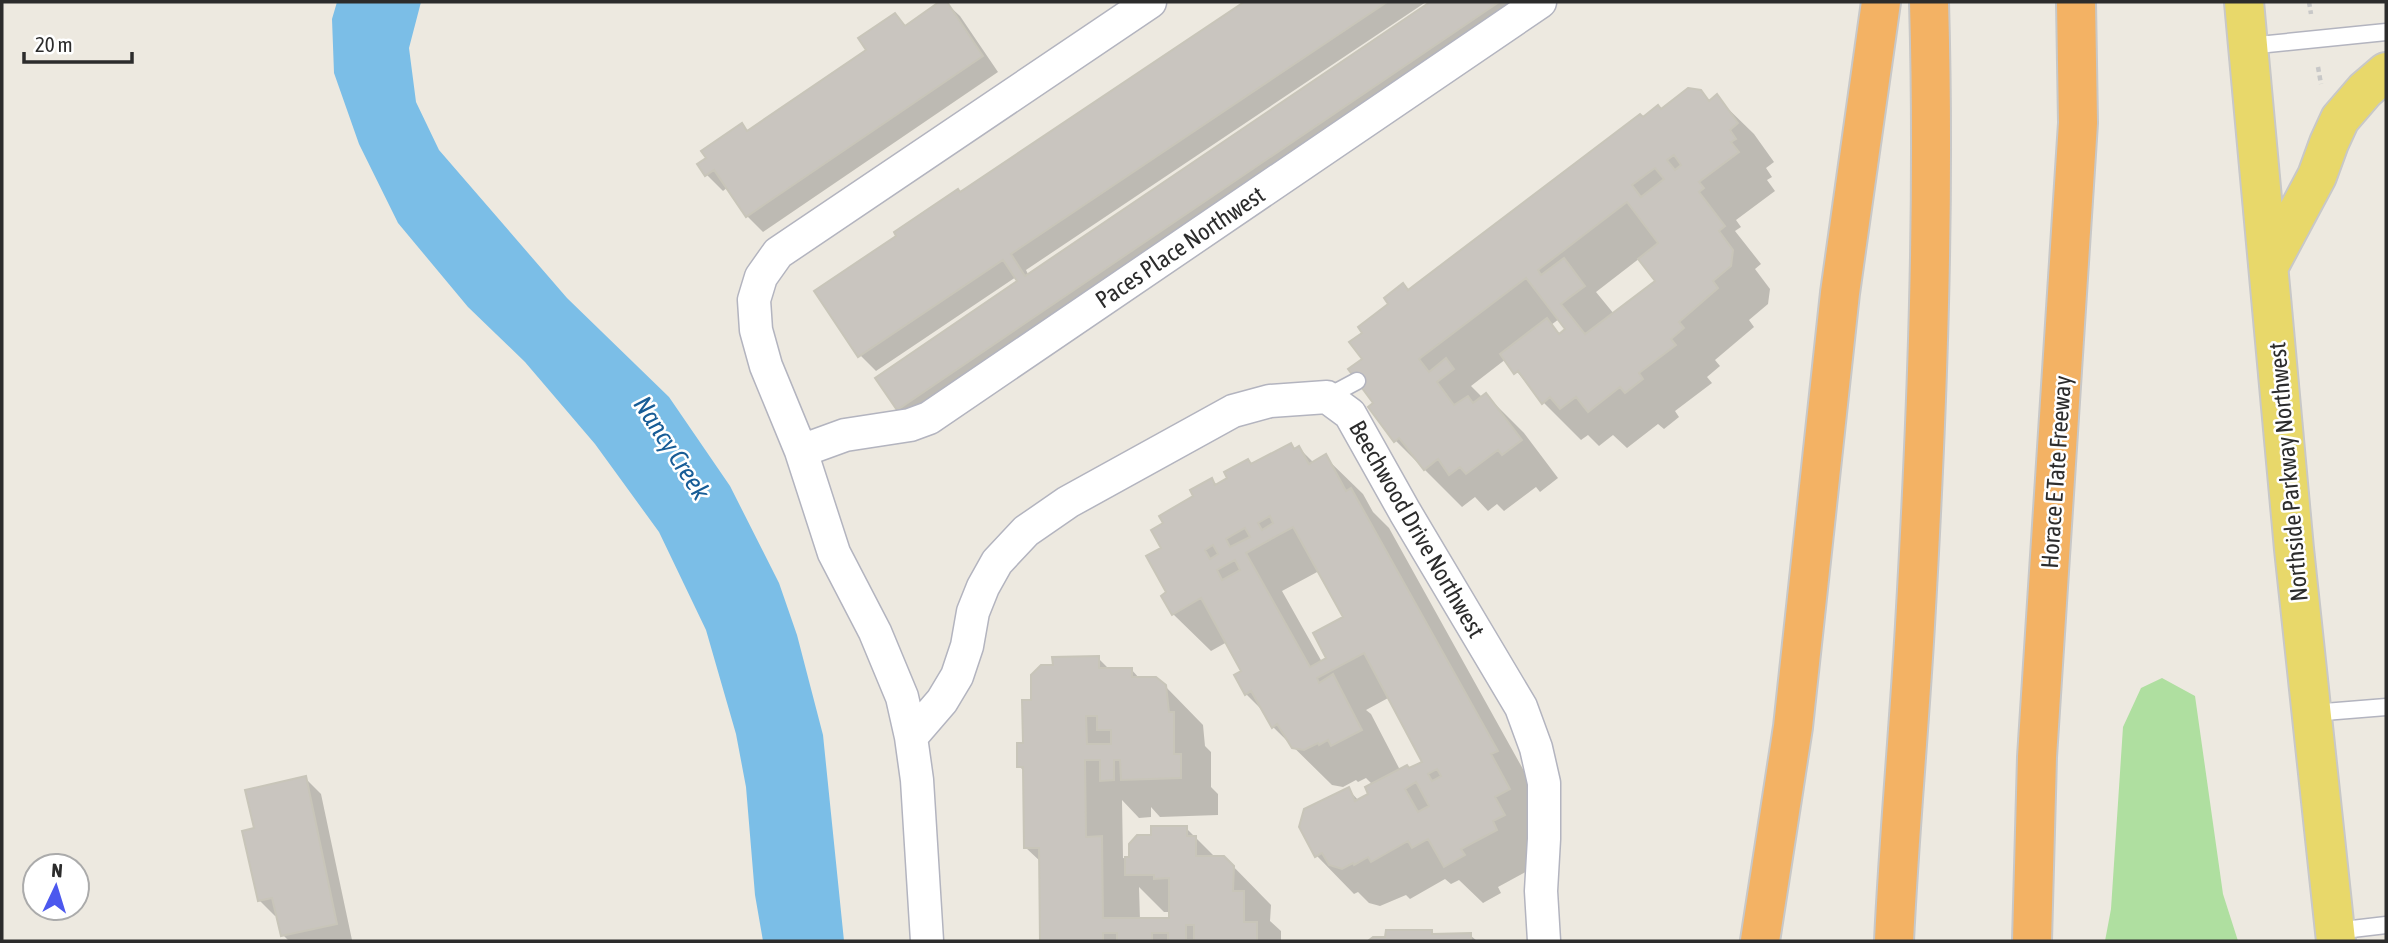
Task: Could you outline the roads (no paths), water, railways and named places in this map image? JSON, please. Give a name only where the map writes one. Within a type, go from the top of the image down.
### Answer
[{"type":"highway","points":[[1760,941],[1793,727],[1840,293],[1881,2]]},
{"type":"highway","points":[[1894,941],[1915,625],[1928,360],[1932,97],[1929,2]]},
{"type":"highway","name":"Horace E Tate Freeway","points":[[2032,941],[2037,757],[2078,123],[2076,2]]},
{"type":"main road","name":"Northside Parkway Northwest","points":[[2244,2],[2294,549],[2336,936]]},
{"type":"main road","points":[[2269,267],[2317,176],[2340,119],[2365,90],[2386,72]]},
{"type":"street","points":[[928,941],[917,780],[902,697],[875,632],[835,553],[801,451],[765,366],[756,330],[754,300],[761,277],[778,253],[1150,2]]},
{"type":"street","name":"Paces Place Northwest","points":[[801,451],[845,435],[910,425],[929,418],[1540,2]]},
{"type":"street","points":[[911,737],[942,701],[957,676],[967,646],[973,612],[983,587],[997,562],[1026,531],[1068,502],[1233,411],[1270,401],[1327,397]]},
{"type":"street","name":"Beechwood Drive Northwest","points":[[1327,397],[1350,414],[1521,707],[1536,748],[1544,783],[1541,891],[1544,941]]},
{"type":"lane","points":[[2248,46],[2386,32]]},
{"type":"lane","points":[[1327,397],[1357,381]]},
{"type":"lane","points":[[2312,713],[2386,707]]},
{"type":"lane","points":[[2336,936],[2386,925]]},
{"type":"water","name":"Nancy Creek","points":[[337,2],[421,2],[409,48],[416,102],[439,150],[567,298],[669,397],[730,486],[779,583],[797,635],[823,735],[844,941],[763,941],[755,895],[746,787],[736,734],[706,630],[659,532],[595,444],[525,362],[468,307],[398,223],[359,144],[334,73],[332,19]]}]
